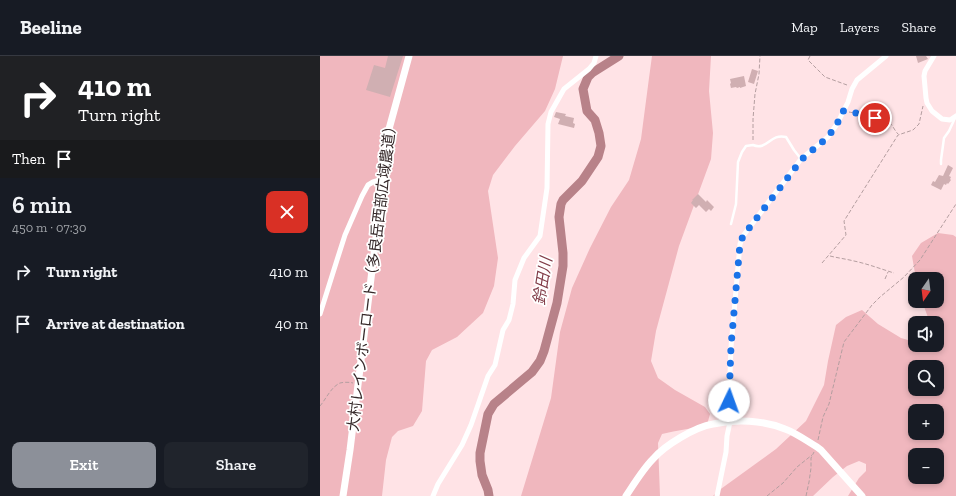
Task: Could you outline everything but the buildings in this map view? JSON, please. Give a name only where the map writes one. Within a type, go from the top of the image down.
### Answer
[{"type":"street","name":"大村レインボーロード（多良岳西部広域農道）","points":[[343,496],[389,128],[409,56]]},
{"type":"street","points":[[433,496],[438,484],[462,445],[471,425],[488,376],[495,365],[503,330],[509,320],[513,304],[515,280],[524,258],[540,236],[547,188],[548,124],[550,112],[564,89],[589,69],[596,56]]},
{"type":"street","points":[[717,496],[726,452],[730,422],[729,401],[731,346],[740,244],[743,236],[802,159],[828,137],[837,124],[857,80],[886,56]]},
{"type":"street","points":[[934,56],[925,71],[924,76],[927,103],[932,111],[942,119],[950,120],[956,116]]},
{"type":"street","points":[[320,314],[345,235],[362,196],[368,185],[383,179]]},
{"type":"street","points":[[626,496],[653,459],[672,442],[712,424],[730,422],[757,422],[777,426],[795,434],[819,448],[862,496]]},
{"type":"lane","points":[[941,164],[940,160],[944,138],[956,116]]},
{"type":"lane","points":[[731,224],[736,204],[738,162],[746,146],[762,146],[780,135],[786,136],[794,150],[802,159]]},
{"type":"path","points":[[753,145],[753,119],[760,56]]},
{"type":"path","points":[[810,56],[808,60],[825,77],[854,86]]},
{"type":"path","points":[[822,263],[846,235],[844,221],[898,135],[914,130],[919,124],[926,96]]},
{"type":"path","points":[[843,111],[862,114],[887,121],[892,125],[898,135]]},
{"type":"path","points":[[819,448],[823,417],[829,404],[844,342],[872,305],[917,264],[956,204]]},
{"type":"path","points":[[829,255],[840,259],[852,260],[894,273]]},
{"type":"path","points":[[885,279],[888,271]]},
{"type":"path","points":[[320,406],[340,383],[358,383]]},
{"type":"path","points":[[767,496],[783,483],[797,467],[814,454],[811,458],[811,468],[806,496]]},
{"type":"shaded area","points":[[320,56],[563,56],[555,89],[545,111],[515,146],[493,175],[488,191],[498,258],[494,286],[483,313],[457,337],[432,350],[426,361],[422,411],[413,426],[398,431],[392,437],[386,460],[382,496],[320,496]]},
{"type":"shaded area","points":[[652,56],[711,56],[709,91],[713,133],[711,159],[679,246],[656,331],[651,361],[658,378],[675,390],[705,407],[710,414],[707,425],[662,434],[658,443],[660,496],[521,496],[551,398],[560,332],[572,288],[611,207],[629,180],[641,139]]},
{"type":"shaded area","points":[[938,233],[953,235],[956,237],[956,496],[848,496],[859,478],[866,471],[866,464],[859,461],[847,466],[813,496],[713,496],[776,449],[806,421],[824,385],[836,325],[846,317],[862,310],[878,324],[901,338],[908,340],[908,352],[944,352],[944,316],[927,316],[925,308],[944,308],[944,272],[915,272],[912,256],[921,243]]},
{"type":"waterway","name":"鈴田川","points":[[489,496],[482,475],[480,461],[480,453],[488,414],[494,404],[532,372],[540,361],[557,303],[563,266],[559,217],[561,204],[563,200],[582,181],[598,157],[601,146],[595,120],[587,111],[583,89],[588,77],[592,73],[619,56]]},
{"type":"route","points":[[729,401],[731,346],[740,244],[743,236],[802,159],[828,137],[837,124],[843,111],[875,118]]}]
